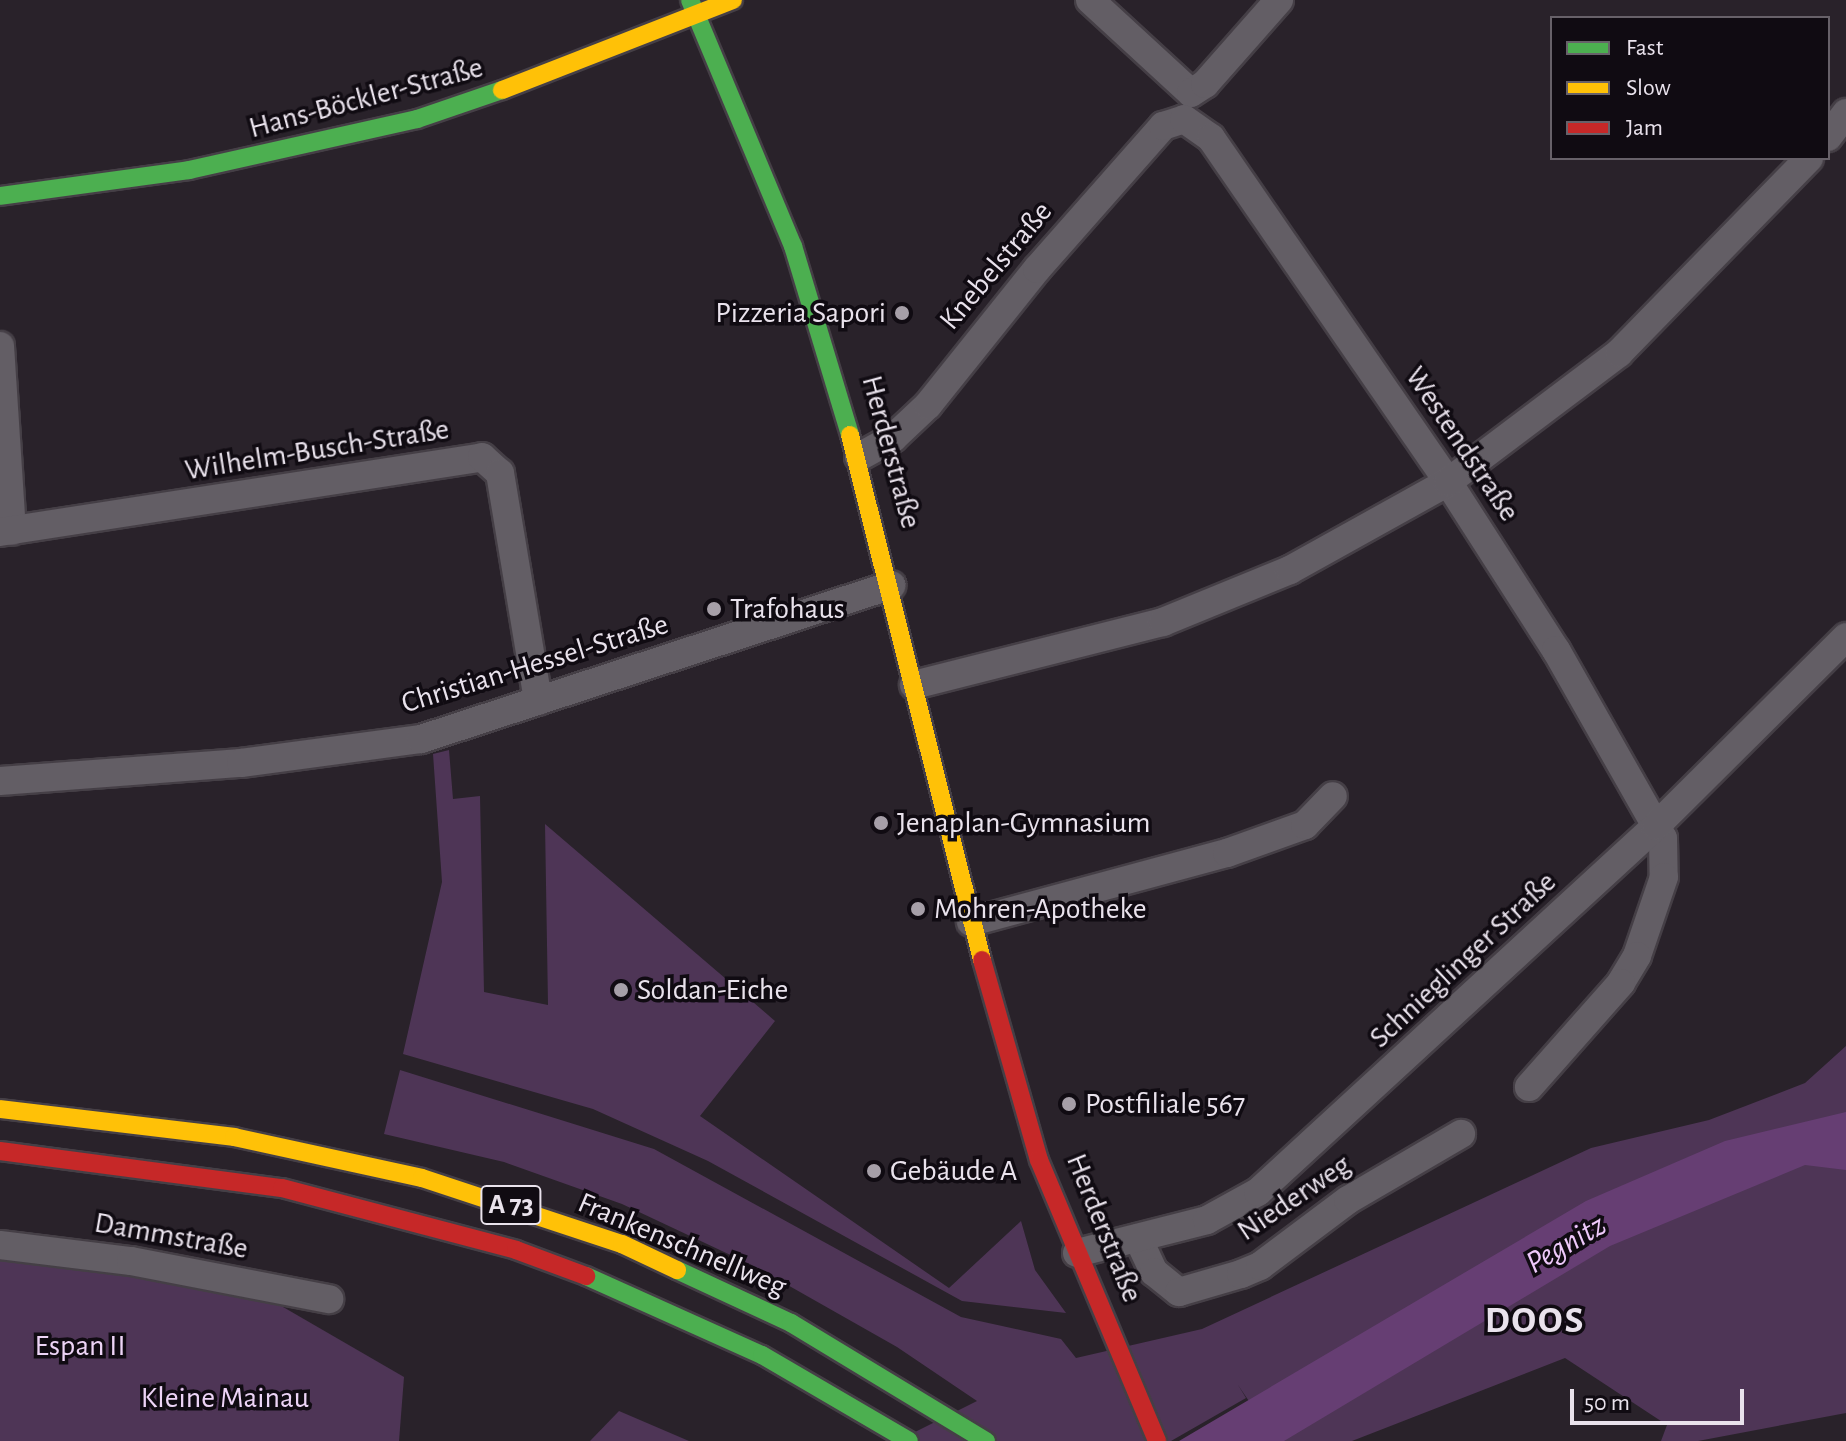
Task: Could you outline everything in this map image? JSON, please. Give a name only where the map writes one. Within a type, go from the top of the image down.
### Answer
[{"type":"main road","name":"Hans-Böckler-Straße","points":[[0,196],[189,170],[417,119],[694,8],[733,0]]},
{"type":"main road","name":"Herderstraße","points":[[694,8],[802,270],[859,457],[971,922],[1039,1160],[1157,1441]]},
{"type":"main road","name":"Frankenschnellweg","points":[[0,1109],[103,1118],[280,1146],[422,1178],[535,1213],[622,1244],[791,1323],[982,1438]]},
{"type":"main road","name":"A 73","points":[[0,1151],[99,1160],[282,1188],[516,1250],[617,1287],[750,1348],[909,1441]]},
{"type":"street","name":"Westendstraße","points":[[1090,0],[1188,106],[1448,482],[1556,650],[1656,826]]},
{"type":"street","name":"Knebelstraße","points":[[859,457],[893,438],[928,405],[1121,171],[1163,126],[1188,106],[1279,0]]},
{"type":"street","points":[[1830,134],[1846,113]]},
{"type":"street","points":[[914,685],[1163,622],[1290,570],[1448,482],[1619,353],[1807,160]]},
{"type":"street","points":[[0,346],[6,532]]},
{"type":"street","name":"Wilhelm-Busch-Straße","points":[[6,532],[149,512],[482,457],[500,473],[538,701]]},
{"type":"street","name":"Christian-Hessel-Straße","points":[[0,781],[241,763],[421,739],[891,585]]},
{"type":"street","name":"Schnieglinger Straße","points":[[1077,1253],[1207,1220],[1258,1192],[1656,826],[1846,637]]},
{"type":"street","points":[[971,922],[1227,853],[1305,825],[1333,796]]},
{"type":"street","points":[[1529,1087],[1611,995],[1637,956],[1664,877],[1663,838],[1656,826]]},
{"type":"street","name":"Niederweg","points":[[1138,1238],[1154,1272],[1179,1292],[1241,1274],[1260,1266],[1348,1200],[1461,1134]]},
{"type":"street","name":"Dammstraße","points":[[0,1245],[131,1261],[329,1299]]},
{"type":"green space","points":[[449,750],[453,799],[480,796],[484,992],[548,1005],[545,824],[775,1021],[700,1116],[949,1288],[1021,1221],[1035,1270],[1066,1313],[962,1301],[708,1161],[593,1109],[403,1054],[442,882],[433,754]]},
{"type":"green space","points":[[1846,1046],[1846,1413],[1698,1441],[1661,1441],[1667,1425],[1565,1358],[1352,1441],[1276,1441],[1238,1385],[1246,1398],[1171,1441],[897,1441],[977,1401],[897,1347],[756,1267],[622,1204],[504,1162],[384,1134],[400,1070],[654,1149],[961,1317],[1061,1339],[1076,1358],[1202,1329],[1591,1148],[1709,1120],[1805,1083]]},
{"type":"green space","points":[[0,1257],[83,1265],[271,1300],[404,1377],[399,1441],[0,1441]]},
{"type":"green space","points":[[619,1411],[689,1441],[590,1441]]},
{"type":"water","name":"Pegnitz","points":[[1846,1112],[1846,1170],[1805,1165],[1610,1246],[1284,1441],[1179,1441],[1586,1201],[1725,1141]]},
{"type":"traffic: fast","points":[[690,0],[793,246],[850,435]]},
{"type":"traffic: fast","points":[[0,196],[189,170],[417,119],[502,90]]},
{"type":"traffic: fast","points":[[677,1270],[791,1323],[986,1441]]},
{"type":"traffic: fast","points":[[586,1276],[762,1355],[909,1441]]},
{"type":"traffic: slow","points":[[502,90],[733,0]]},
{"type":"traffic: slow","points":[[850,435],[982,960]]},
{"type":"traffic: slow","points":[[0,1109],[234,1137],[422,1178],[622,1244],[677,1270]]},
{"type":"traffic: jam","points":[[982,960],[1039,1160],[1157,1441]]},
{"type":"traffic: jam","points":[[0,1151],[282,1188],[516,1250],[586,1276]]},
{"type":"place","name":"Pizzeria Sapori","points":[[902,313]]},
{"type":"place","name":"Trafohaus","points":[[714,609]]},
{"type":"place","name":"Jenaplan-Gymnasium","points":[[881,823]]},
{"type":"place","name":"Mohren-Apotheke","points":[[918,909]]},
{"type":"place","name":"Soldan-Eiche","points":[[621,990]]},
{"type":"place","name":"Postfiliale 567","points":[[1069,1104]]},
{"type":"place","name":"Gebäude A","points":[[874,1171]]},
{"type":"district","name":"DOOS","points":[[1535,1322]]},
{"type":"park label","name":"Espan II","points":[[80,1346]]},
{"type":"park label","name":"Kleine Mainau","points":[[225,1398]]}]
